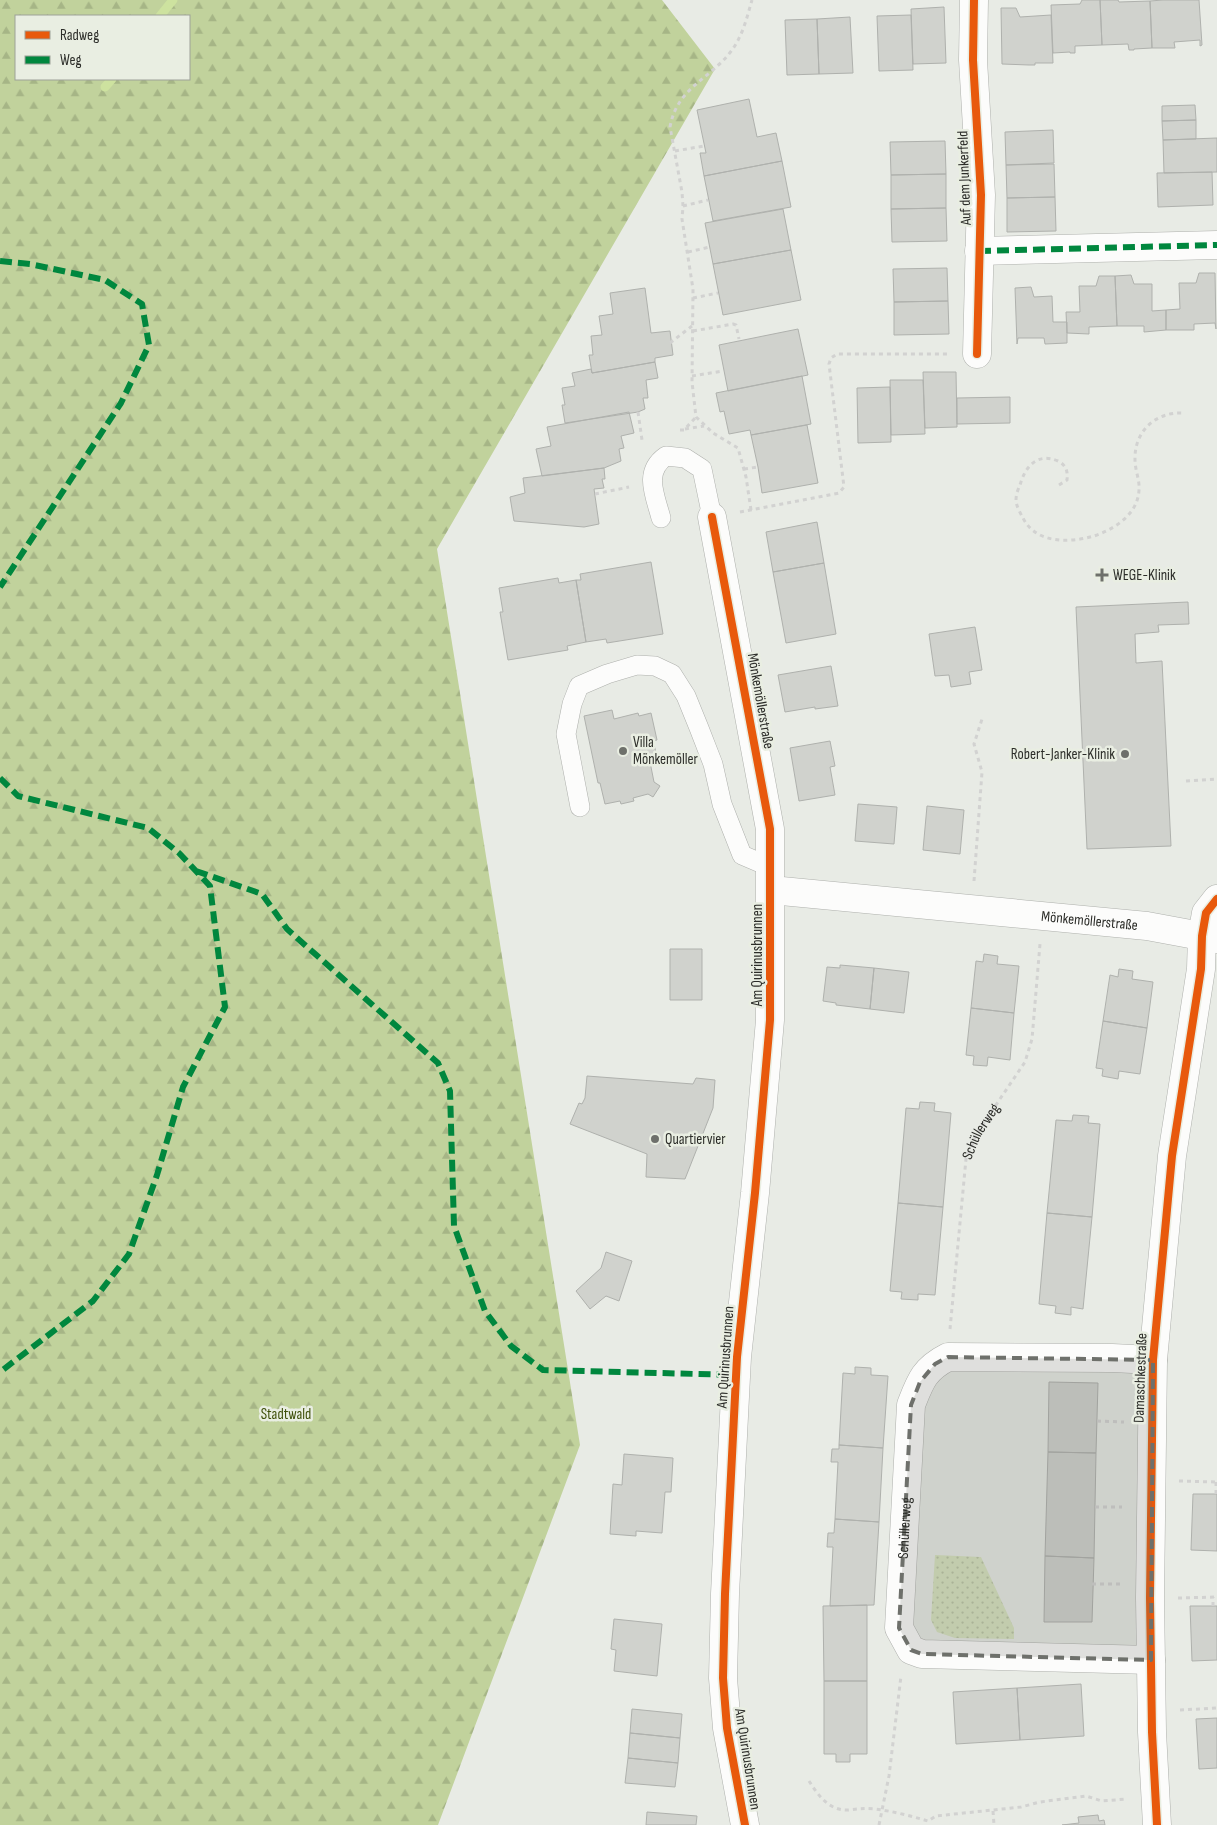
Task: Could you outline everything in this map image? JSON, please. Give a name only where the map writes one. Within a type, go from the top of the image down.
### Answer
[{"type":"street","name":"Auf dem Junkerfeld","points":[[974,0],[973,60],[981,195],[977,354]]},
{"type":"street","points":[[979,251],[1217,245]]},
{"type":"street","name":"Mönkemöllerstraße","points":[[712,517],[770,829],[771,879],[970,909],[1147,926],[1210,937]]},
{"type":"street","name":"Am Quirinusbrunnen","points":[[745,1825],[726,1720],[723,1678],[725,1594],[736,1357],[755,1193],[770,1020],[769,938],[771,879]]},
{"type":"street","name":"Damaschkestraße","points":[[1157,1825],[1152,1712],[1150,1598],[1153,1360],[1172,1156],[1201,969],[1210,937],[1206,912],[1217,899]]},
{"type":"street","points":[[948,1357],[1153,1360]]},
{"type":"street","name":"Schüllerweg","points":[[923,1652],[899,1628],[911,1405],[920,1382],[935,1364],[948,1357]]},
{"type":"street","points":[[923,1652],[1151,1660]]},
{"type":"lane","points":[[661,518],[652,475],[660,460],[666,456],[685,458],[702,470],[712,517]]},
{"type":"lane","points":[[580,808],[566,734],[572,704],[579,686],[607,674],[637,665],[655,666],[672,674],[686,696],[713,764],[722,804],[742,856],[771,879]]},
{"type":"path","points":[[751,510],[744,469],[738,448],[704,426],[696,417],[692,376],[693,298],[682,219],[683,206],[670,127],[672,116],[684,94],[730,52],[740,37],[752,0]]},
{"type":"path","points":[[675,151],[704,146]]},
{"type":"path","points":[[683,206],[708,200]]},
{"type":"path","points":[[688,252],[710,247]]},
{"type":"path","points":[[693,298],[718,293]]},
{"type":"path","points":[[693,331],[733,324],[736,325],[739,339]]},
{"type":"path","points":[[670,343],[692,326]]},
{"type":"path","points":[[712,517],[839,492],[844,487],[829,364],[831,358],[837,354],[977,354]]},
{"type":"path","points":[[692,376],[723,371]]},
{"type":"path","points":[[638,412],[642,440]]},
{"type":"path","points":[[1060,485],[1067,480],[1068,474],[1066,468],[1054,460],[1045,458],[1034,461],[1024,471],[1016,500],[1026,523],[1035,533],[1050,539],[1080,540],[1122,522],[1133,511],[1140,490],[1135,460],[1136,444],[1144,429],[1155,419],[1168,413],[1182,413]]},
{"type":"path","points":[[684,430],[704,426]]},
{"type":"path","points":[[744,469],[758,467]]},
{"type":"path","points":[[595,494],[631,487]]},
{"type":"path","points":[[970,909],[975,871],[982,772],[974,744],[983,716]]},
{"type":"path","points":[[1186,782],[1217,779]]},
{"type":"path","points":[[1151,1480],[1217,1482],[1216,1494]]},
{"type":"path","points":[[1150,1598],[1215,1597],[1213,1606]]},
{"type":"path","points":[[879,1825],[891,1761],[902,1670],[923,1652]]},
{"type":"path","points":[[1152,1712],[1217,1708]]},
{"type":"path","points":[[809,1781],[819,1796],[836,1808],[846,1810],[862,1808],[882,1810],[928,1821],[936,1816],[993,1811],[1086,1796],[1102,1801],[1155,1796]]},
{"type":"path","points":[[993,1811],[994,1825]]},
{"type":"highlighted area","points":[[948,1357],[1153,1360],[1151,1660],[922,1654],[911,1650],[899,1628],[911,1405],[920,1382],[935,1364]]},
{"type":"green space","name":"Stadtwald","points":[[0,0],[662,0],[715,69],[437,549],[580,1445],[438,1825],[0,1825]]},
{"type":"green space","points":[[935,1555],[981,1557],[1014,1628],[1014,1639],[955,1638],[937,1632],[931,1620]]},
{"type":"building","points":[[1082,0],[1100,0],[1102,45],[1075,46],[1075,53],[1053,53],[1051,5],[1080,4]]},
{"type":"building","points":[[1100,0],[1118,0],[1119,2],[1150,1],[1152,48],[1129,50],[1128,44],[1102,45]]},
{"type":"building","points":[[1199,0],[1202,45],[1200,46],[1200,40],[1174,42],[1175,48],[1152,48],[1150,1]]},
{"type":"building","points":[[944,7],[946,63],[913,64],[911,9]]},
{"type":"building","points":[[1001,8],[1016,8],[1020,17],[1051,15],[1053,63],[1035,63],[1035,65],[1002,64]]},
{"type":"building","points":[[911,15],[913,70],[879,71],[877,16]]},
{"type":"building","points":[[850,17],[853,73],[819,74],[817,19]]},
{"type":"building","points":[[817,19],[819,74],[787,75],[785,20]]},
{"type":"building","points":[[749,99],[757,137],[776,133],[782,161],[704,176],[700,153],[706,153],[697,110]]},
{"type":"building","points":[[1195,105],[1196,120],[1162,121],[1162,106]]},
{"type":"building","points":[[1196,120],[1196,139],[1163,140],[1162,121]]},
{"type":"building","points":[[1053,130],[1054,163],[1006,165],[1005,132]]},
{"type":"building","points":[[1217,138],[1217,172],[1164,173],[1163,140]]},
{"type":"building","points":[[945,141],[946,174],[891,175],[890,142]]},
{"type":"building","points":[[782,161],[791,207],[713,221],[704,176]]},
{"type":"building","points":[[1054,164],[1055,197],[1007,198],[1006,165]]},
{"type":"building","points":[[1212,172],[1213,205],[1158,207],[1157,173]]},
{"type":"building","points":[[946,174],[946,208],[891,209],[891,175]]},
{"type":"building","points":[[1055,197],[1056,231],[1007,232],[1007,198]]},
{"type":"building","points":[[946,208],[947,241],[892,242],[891,209]]},
{"type":"building","points":[[783,209],[791,250],[713,264],[705,223]]},
{"type":"building","points":[[791,250],[801,300],[723,315],[713,264]]},
{"type":"building","points":[[947,268],[948,301],[894,302],[893,269]]},
{"type":"building","points":[[1199,273],[1215,273],[1216,329],[1215,323],[1194,324],[1194,330],[1166,330],[1166,310],[1180,309],[1179,283],[1196,283]]},
{"type":"building","points":[[1131,275],[1134,284],[1152,284],[1152,311],[1166,310],[1166,330],[1144,332],[1144,326],[1117,326],[1115,276]]},
{"type":"building","points":[[1099,276],[1115,276],[1117,326],[1089,327],[1089,334],[1067,333],[1066,312],[1080,312],[1079,286],[1096,286]]},
{"type":"building","points":[[1031,287],[1034,297],[1052,296],[1053,322],[1067,322],[1067,343],[1045,344],[1044,338],[1018,338],[1017,344],[1015,288]]},
{"type":"building","points":[[645,288],[651,333],[670,331],[673,355],[655,358],[655,362],[592,373],[589,355],[593,355],[591,336],[602,335],[599,316],[613,314],[610,293]]},
{"type":"building","points":[[948,301],[949,334],[894,335],[894,302]]},
{"type":"building","points":[[798,329],[808,375],[728,391],[719,345]]},
{"type":"building","points":[[655,362],[658,378],[646,380],[648,398],[643,398],[645,409],[638,412],[565,423],[562,405],[565,405],[562,388],[575,386],[572,373],[591,369],[592,373]]},
{"type":"building","points":[[923,372],[956,372],[957,427],[925,428]]},
{"type":"building","points":[[802,376],[811,424],[751,435],[750,430],[729,434],[724,411],[720,412],[716,393]]},
{"type":"building","points":[[890,380],[923,380],[925,434],[891,435]]},
{"type":"building","points":[[890,387],[891,442],[858,443],[857,388]]},
{"type":"building","points":[[1010,397],[1010,423],[957,424],[957,398]]},
{"type":"building","points":[[629,412],[634,433],[621,436],[624,448],[619,449],[621,461],[604,468],[542,476],[536,449],[551,446],[547,427]]},
{"type":"building","points":[[807,425],[818,483],[762,493],[751,435]]},
{"type":"building","points":[[604,468],[605,479],[602,479],[604,488],[594,489],[599,524],[584,527],[514,521],[510,497],[525,493],[523,478]]},
{"type":"building","points":[[817,522],[824,563],[773,572],[766,532]]},
{"type":"building","points":[[651,562],[663,634],[607,643],[606,639],[586,642],[576,580],[581,580],[580,574]]},
{"type":"building","points":[[824,563],[836,634],[786,643],[773,572]]},
{"type":"building","points":[[558,578],[559,583],[576,580],[586,642],[567,646],[568,650],[508,660],[500,612],[503,612],[499,588]]},
{"type":"building","name":"Robert-Janker-Klinik","points":[[1188,602],[1189,624],[1158,625],[1159,632],[1135,634],[1136,663],[1162,661],[1171,846],[1087,849],[1076,607]]},
{"type":"building","points":[[975,627],[982,670],[969,672],[971,684],[951,687],[949,675],[935,676],[929,634]]},
{"type":"building","points":[[831,666],[838,706],[815,709],[815,707],[785,712],[778,675]]},
{"type":"building","name":"Villa Mönkemöller","points":[[612,710],[614,719],[638,713],[639,716],[651,713],[657,740],[653,741],[658,760],[650,762],[654,782],[660,786],[653,797],[648,794],[633,798],[634,801],[621,804],[620,801],[605,804],[600,783],[598,783],[584,716]]},
{"type":"building","points":[[830,741],[835,766],[830,767],[835,795],[799,801],[790,748]]},
{"type":"building","points":[[858,804],[897,807],[894,844],[855,841]]},
{"type":"building","points":[[927,806],[964,810],[960,854],[923,850]]},
{"type":"building","points":[[670,949],[702,949],[702,1000],[670,1000]]},
{"type":"building","points":[[984,954],[998,956],[997,964],[1019,966],[1014,1013],[971,1008],[976,961],[983,962]]},
{"type":"building","points":[[840,965],[874,968],[870,1009],[836,1005],[836,1003],[823,1001],[827,967],[840,968]]},
{"type":"building","points":[[874,968],[909,972],[904,1013],[870,1009]]},
{"type":"building","points":[[1119,969],[1133,971],[1132,979],[1153,982],[1147,1028],[1103,1021],[1110,975],[1118,977]]},
{"type":"building","points":[[971,1008],[1014,1013],[1010,1060],[988,1057],[987,1066],[973,1065],[974,1056],[966,1055]]},
{"type":"building","points":[[1103,1021],[1147,1028],[1140,1074],[1119,1071],[1118,1079],[1102,1076],[1103,1069],[1096,1068]]},
{"type":"building","name":"Quartiervier","points":[[587,1076],[693,1084],[696,1078],[715,1080],[713,1108],[685,1179],[646,1177],[647,1154],[570,1124],[579,1103],[582,1104],[585,1098]]},
{"type":"building","points":[[920,1102],[935,1103],[934,1111],[951,1113],[943,1207],[898,1203],[906,1108],[919,1109]]},
{"type":"building","points":[[1073,1115],[1089,1116],[1088,1123],[1100,1124],[1092,1217],[1047,1213],[1056,1120],[1072,1121]]},
{"type":"building","points":[[898,1203],[943,1207],[935,1295],[918,1294],[918,1300],[901,1299],[902,1292],[890,1291]]},
{"type":"building","points":[[1047,1213],[1092,1217],[1083,1309],[1071,1307],[1071,1315],[1055,1313],[1056,1306],[1039,1304]]},
{"type":"building","points":[[606,1252],[632,1261],[619,1301],[606,1296],[590,1309],[576,1291],[601,1268]]},
{"type":"building","points":[[855,1367],[871,1368],[871,1375],[888,1376],[883,1448],[839,1445],[843,1373],[855,1374]]},
{"type":"building","points":[[1049,1382],[1098,1383],[1096,1453],[1048,1452]]},
{"type":"building","points":[[839,1445],[883,1448],[879,1522],[835,1519],[838,1462],[831,1462],[832,1449],[839,1449]]},
{"type":"building","points":[[1048,1452],[1096,1453],[1094,1558],[1045,1556]]},
{"type":"building","points":[[624,1454],[673,1458],[671,1492],[665,1492],[662,1533],[636,1531],[636,1536],[610,1534],[613,1484],[622,1485]]},
{"type":"building","points":[[1193,1494],[1217,1494],[1217,1551],[1191,1550]]},
{"type":"building","points":[[835,1519],[879,1522],[874,1605],[830,1606],[833,1547],[827,1547],[828,1533],[834,1533]]},
{"type":"building","points":[[1045,1556],[1094,1558],[1092,1622],[1044,1622]]},
{"type":"building","points":[[867,1605],[867,1681],[824,1681],[823,1606]]},
{"type":"building","points":[[1190,1606],[1217,1606],[1217,1660],[1192,1661]]},
{"type":"building","points":[[614,1619],[662,1624],[657,1676],[614,1671],[616,1650],[611,1649]]},
{"type":"building","points":[[824,1681],[867,1681],[867,1754],[850,1754],[850,1762],[836,1762],[836,1754],[824,1754]]},
{"type":"building","points":[[1081,1684],[1084,1736],[1020,1740],[1017,1688]]},
{"type":"building","points":[[1017,1688],[1020,1740],[956,1744],[953,1692]]},
{"type":"building","points":[[632,1709],[682,1714],[680,1738],[630,1733]]},
{"type":"building","points":[[1217,1718],[1217,1768],[1199,1769],[1196,1719]]},
{"type":"building","points":[[630,1733],[680,1738],[678,1763],[628,1758]]},
{"type":"building","points":[[628,1758],[678,1763],[675,1787],[625,1783]]},
{"type":"building","points":[[647,1812],[697,1816],[696,1825],[646,1825]]},
{"type":"building","points":[[1098,1815],[1099,1821],[1104,1820],[1105,1825],[1062,1825],[1079,1823],[1078,1817]]},
{"type":"waterway","points":[[161,15],[173,0]]},
{"type":"waterway","points":[[105,87],[111,80]]},
{"type":"marked path","points":[[979,251],[1217,245]]},
{"type":"marked path","points":[[0,261],[30,264],[105,280],[142,304],[149,345],[121,403],[0,587]]},
{"type":"marked path","points":[[0,778],[18,796],[148,828],[179,853],[210,886],[225,1007],[183,1087],[157,1175],[129,1254],[93,1301],[0,1372]]},
{"type":"marked path","points":[[196,871],[262,894],[287,929],[438,1063],[450,1091],[454,1226],[485,1311],[511,1346],[543,1370],[736,1375]]},
{"type":"cycle path","points":[[974,0],[973,60],[981,195],[977,354]]},
{"type":"cycle path","points":[[712,517],[770,829],[770,1020],[755,1193],[737,1357],[725,1594],[723,1678],[727,1728],[745,1825]]},
{"type":"cycle path","points":[[1157,1825],[1152,1732],[1150,1598],[1153,1360],[1172,1156],[1201,969],[1202,936],[1206,913],[1217,899]]},
{"type":"place","name":"WEGE-Klinik","points":[[1102,575]]},
{"type":"place","name":"Villa Mönkemöller","points":[[623,751]]},
{"type":"place","name":"Robert-Janker-Klinik","points":[[1125,754]]},
{"type":"place","name":"Quartiervier","points":[[655,1139]]}]
